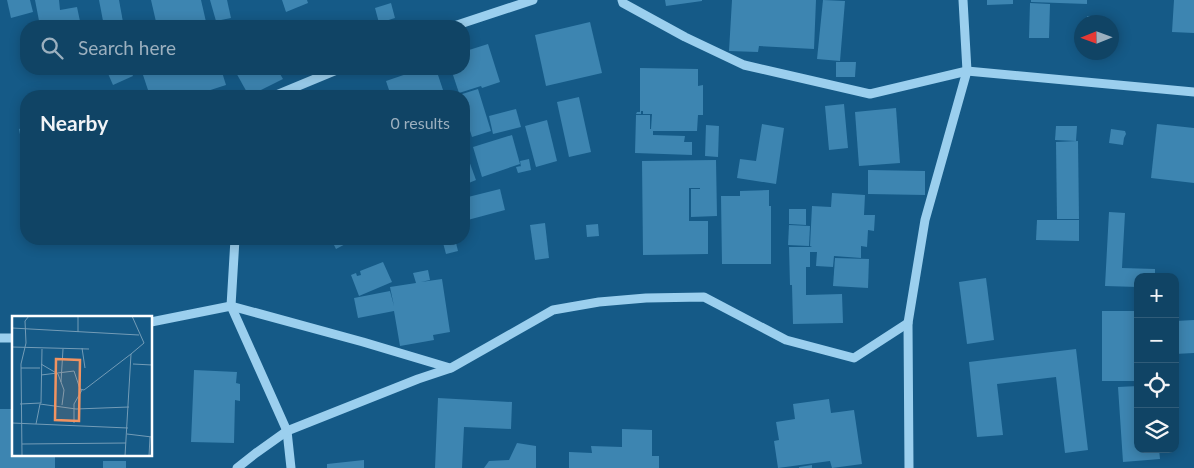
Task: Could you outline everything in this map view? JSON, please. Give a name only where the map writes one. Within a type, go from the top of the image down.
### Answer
[{"type":"street","points":[[470,21],[533,0]]},
{"type":"street","points":[[622,0],[623,3],[685,37],[744,65],[870,94],[967,70],[1194,92]]},
{"type":"street","points":[[909,468],[908,323],[925,220],[967,70],[963,0]]},
{"type":"street","points":[[288,90],[325,75]]},
{"type":"street","points":[[236,245],[231,306],[287,431],[291,468]]},
{"type":"street","points":[[238,468],[287,431],[418,379],[451,368],[553,310],[599,302],[646,298],[704,298],[786,340],[854,358],[908,323]]},
{"type":"street","points":[[152,322],[231,306],[451,368]]},
{"type":"building","points":[[7,0],[30,0],[33,12],[11,18]]},
{"type":"building","points":[[35,0],[59,0],[60,10],[77,7],[80,20],[39,20]]},
{"type":"building","points":[[99,0],[119,0],[123,20],[103,20]]},
{"type":"building","points":[[151,0],[201,0],[206,20],[156,20]]},
{"type":"building","points":[[210,0],[227,0],[231,18],[216,20]]},
{"type":"building","points":[[282,0],[307,0],[308,3],[286,12]]},
{"type":"building","points":[[665,0],[702,0],[702,1],[666,6]]},
{"type":"building","points":[[732,0],[816,0],[814,49],[759,46],[758,52],[729,51]]},
{"type":"building","points":[[823,0],[845,1],[840,61],[817,59]]},
{"type":"building","points":[[987,0],[1013,0],[1013,4],[987,5]]},
{"type":"building","points":[[1031,0],[1087,0],[1087,4],[1031,2]]},
{"type":"building","points":[[1174,0],[1194,0],[1194,33],[1172,32]]},
{"type":"building","points":[[391,3],[395,18],[378,20],[375,8]]},
{"type":"building","points":[[1030,3],[1050,4],[1049,38],[1029,38]]},
{"type":"building","points":[[590,22],[602,73],[546,86],[535,35]]},
{"type":"building","points":[[488,44],[500,82],[482,88],[481,86],[468,90],[458,90],[453,75],[470,75],[470,50]]},
{"type":"building","points":[[836,62],[856,62],[855,77],[836,77]]},
{"type":"building","points":[[640,68],[698,69],[698,86],[703,85],[703,115],[698,115],[697,131],[653,131],[653,135],[685,136],[684,142],[692,142],[692,155],[635,153],[636,115],[650,115],[651,129],[652,114],[643,114],[643,111],[641,111],[641,114],[636,114],[640,112]]},
{"type":"building","points":[[109,75],[133,75],[133,76],[113,85]]},
{"type":"building","points":[[143,75],[223,75],[226,85],[211,90],[148,90]]},
{"type":"building","points":[[237,75],[281,75],[283,79],[261,90],[246,90]]},
{"type":"building","points":[[404,75],[438,75],[443,90],[389,90],[386,81]]},
{"type":"building","points":[[478,89],[491,131],[472,137],[470,131],[470,92]]},
{"type":"building","points":[[579,97],[591,152],[569,157],[557,102]]},
{"type":"building","points":[[844,104],[848,148],[829,150],[825,106]]},
{"type":"building","points":[[896,108],[900,163],[859,166],[855,112]]},
{"type":"building","points":[[516,109],[521,127],[493,134],[489,116]]},
{"type":"building","points":[[547,120],[557,161],[536,167],[525,126]]},
{"type":"building","points":[[762,124],[784,128],[776,184],[737,178],[740,159],[756,161]]},
{"type":"building","points":[[1157,124],[1194,128],[1194,183],[1151,178]]},
{"type":"building","points":[[706,125],[719,126],[718,157],[705,156]]},
{"type":"building","points":[[1056,126],[1077,126],[1076,141],[1055,140]]},
{"type":"building","points":[[1111,129],[1125,131],[1123,145],[1109,143]]},
{"type":"building","points":[[512,135],[520,164],[482,177],[473,147]]},
{"type":"building","points":[[1078,141],[1079,219],[1057,219],[1056,142]]},
{"type":"building","points":[[529,159],[531,170],[518,173],[516,167],[521,166],[520,161]]},
{"type":"building","points":[[716,160],[717,216],[691,217],[691,189],[700,188],[689,188],[689,221],[708,221],[708,254],[643,255],[642,161]]},
{"type":"building","points":[[470,164],[476,180],[470,182]]},
{"type":"building","points":[[868,170],[925,171],[925,195],[868,194]]},
{"type":"building","points":[[500,189],[505,210],[470,219],[470,196]]},
{"type":"building","points":[[769,190],[769,206],[771,206],[771,264],[722,264],[721,196],[740,196],[740,191]]},
{"type":"building","points":[[832,193],[865,195],[864,215],[875,215],[874,231],[868,230],[867,247],[861,246],[861,258],[834,256],[833,267],[816,266],[817,252],[810,252],[810,267],[806,267],[806,295],[842,294],[843,323],[793,324],[789,247],[812,247],[810,246],[812,206],[831,207]]},
{"type":"building","points":[[789,209],[806,209],[806,225],[789,224]]},
{"type":"building","points":[[1109,212],[1125,213],[1122,268],[1155,269],[1155,273],[1134,273],[1134,287],[1105,286]]},
{"type":"building","points":[[1037,220],[1079,220],[1079,241],[1036,240]]},
{"type":"building","points":[[545,223],[549,258],[535,260],[530,225]]},
{"type":"building","points":[[598,224],[599,236],[587,237],[586,225]]},
{"type":"building","points":[[789,225],[810,226],[809,246],[788,245]]},
{"type":"building","points":[[334,245],[344,245],[336,249]]},
{"type":"building","points":[[444,245],[456,245],[458,251],[446,254]]},
{"type":"building","points":[[835,258],[869,259],[868,288],[833,286]]},
{"type":"building","points":[[383,262],[392,282],[359,296],[351,275],[356,273],[357,276],[361,275],[360,271]]},
{"type":"building","points":[[428,270],[430,280],[421,282],[442,279],[450,332],[433,335],[434,340],[400,346],[394,311],[358,318],[354,298],[390,291],[394,306],[390,287],[416,283],[413,273]]},
{"type":"building","points":[[986,278],[994,340],[967,344],[959,282]]},
{"type":"building","points":[[1102,311],[1134,311],[1134,381],[1102,381]]},
{"type":"building","points":[[1194,320],[1194,353],[1179,354],[1179,321]]},
{"type":"building","points":[[1076,349],[1088,450],[1065,453],[1056,377],[997,384],[1003,435],[977,437],[969,362]]},
{"type":"building","points":[[194,370],[237,372],[236,383],[240,384],[240,401],[235,400],[234,443],[191,442]]},
{"type":"building","points":[[1134,386],[1134,453],[1159,453],[1160,459],[1123,462],[1118,387]]},
{"type":"building","points":[[438,398],[512,402],[511,429],[464,427],[462,468],[435,468]]},
{"type":"building","points":[[829,399],[831,413],[854,410],[862,464],[832,468],[830,461],[778,468],[774,441],[779,440],[776,422],[795,419],[793,404]]},
{"type":"building","points":[[0,409],[12,409],[12,456],[55,456],[55,468],[0,468]]},
{"type":"building","points":[[622,429],[652,430],[652,456],[659,456],[659,468],[569,468],[569,452],[592,453],[591,446],[622,447]]},
{"type":"building","points":[[517,443],[536,446],[536,468],[484,468],[489,461],[509,460]]},
{"type":"building","points":[[364,460],[364,468],[327,468],[327,464]]},
{"type":"building","points":[[103,461],[126,461],[126,468],[103,468]]},
{"type":"building","points":[[812,465],[812,468],[799,468],[799,467]]}]
